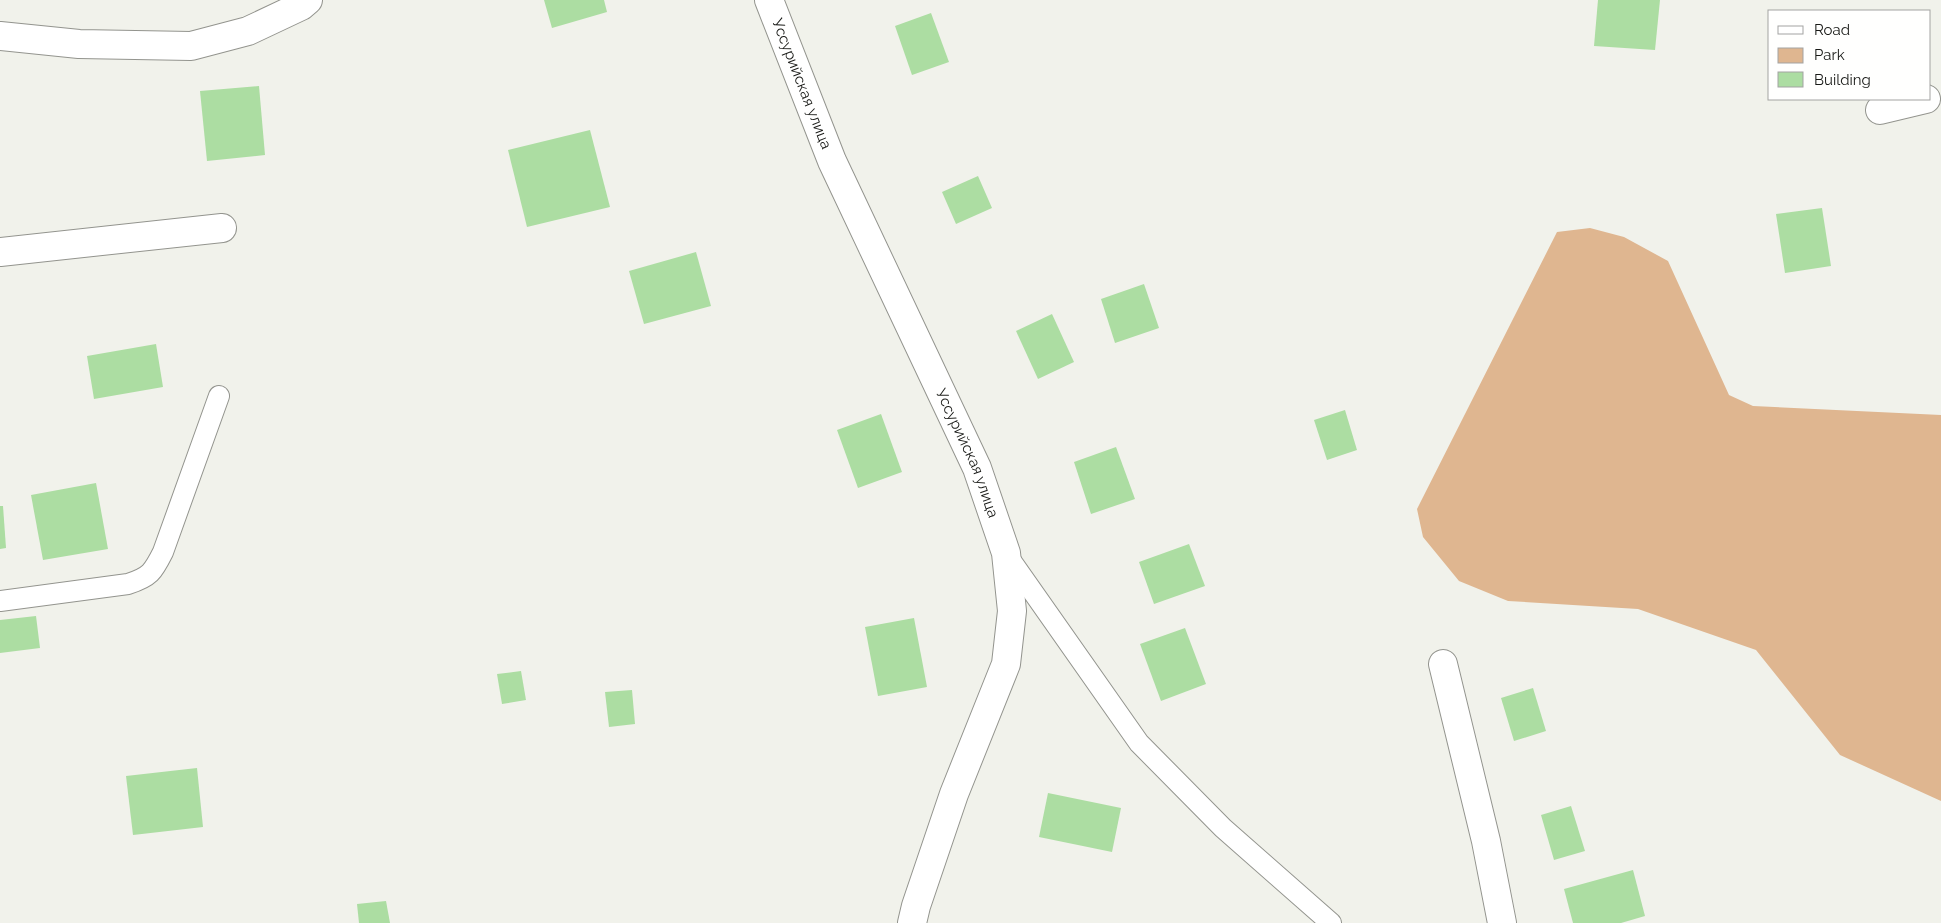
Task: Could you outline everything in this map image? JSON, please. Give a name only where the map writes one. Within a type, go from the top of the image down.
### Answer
[{"type":"street","points":[[0,36],[79,44],[191,46],[248,31],[301,6],[308,0]]},
{"type":"street","name":"Уссурийская улица","points":[[769,0],[832,161],[977,468],[1006,553],[1012,611],[1006,664],[954,794],[912,923]]},
{"type":"street","points":[[1880,110],[1922,100]]},
{"type":"street","points":[[0,252],[222,228]]},
{"type":"street","points":[[1443,664],[1486,841],[1502,923]]},
{"type":"lane","points":[[0,601],[128,584],[144,579],[153,572],[163,552],[219,396]]},
{"type":"lane","points":[[1006,553],[1139,743],[1222,828],[1331,923]]},
{"type":"green space","points":[[1590,228],[1624,237],[1668,261],[1729,395],[1753,406],[1941,415],[1941,801],[1840,755],[1756,650],[1638,609],[1508,601],[1459,581],[1423,537],[1417,509],[1557,232]]},
{"type":"building","points":[[544,0],[604,0],[607,12],[552,28]]},
{"type":"building","points":[[1598,0],[1660,0],[1655,50],[1594,46]]},
{"type":"building","points":[[931,13],[949,62],[912,75],[895,26]]},
{"type":"building","points":[[259,86],[265,155],[207,161],[200,91]]},
{"type":"building","points":[[590,130],[610,207],[527,227],[508,150]]},
{"type":"building","points":[[978,176],[992,208],[956,224],[942,192]]},
{"type":"building","points":[[1822,208],[1831,266],[1785,273],[1776,214]]},
{"type":"building","points":[[696,252],[711,306],[644,324],[629,271]]},
{"type":"building","points":[[1144,284],[1159,328],[1115,343],[1101,299]]},
{"type":"building","points":[[1052,314],[1074,362],[1038,379],[1016,331]]},
{"type":"building","points":[[156,344],[163,387],[94,399],[87,356]]},
{"type":"building","points":[[1345,410],[1357,450],[1327,460],[1314,420]]},
{"type":"building","points":[[881,414],[902,472],[858,488],[837,430]]},
{"type":"building","points":[[1116,447],[1135,499],[1091,514],[1074,462]]},
{"type":"building","points":[[96,483],[108,549],[43,560],[31,495]]},
{"type":"building","points":[[0,506],[3,506],[6,548],[0,549]]},
{"type":"building","points":[[1189,544],[1205,586],[1154,604],[1139,562]]},
{"type":"building","points":[[36,616],[40,648],[0,653],[0,620]]},
{"type":"building","points":[[914,618],[927,687],[878,696],[865,627]]},
{"type":"building","points":[[1185,628],[1206,684],[1161,701],[1140,644]]},
{"type":"building","points":[[521,671],[526,700],[502,704],[497,674]]},
{"type":"building","points":[[1533,688],[1546,731],[1514,741],[1501,698]]},
{"type":"building","points":[[632,690],[635,724],[609,727],[605,692]]},
{"type":"building","points":[[197,768],[203,827],[133,835],[126,776]]},
{"type":"building","points":[[1048,793],[1121,808],[1112,852],[1039,837]]},
{"type":"building","points":[[1571,806],[1585,851],[1554,860],[1541,815]]},
{"type":"building","points":[[1633,870],[1645,916],[1621,923],[1573,923],[1564,889]]},
{"type":"building","points":[[386,901],[390,923],[359,923],[357,904]]}]
